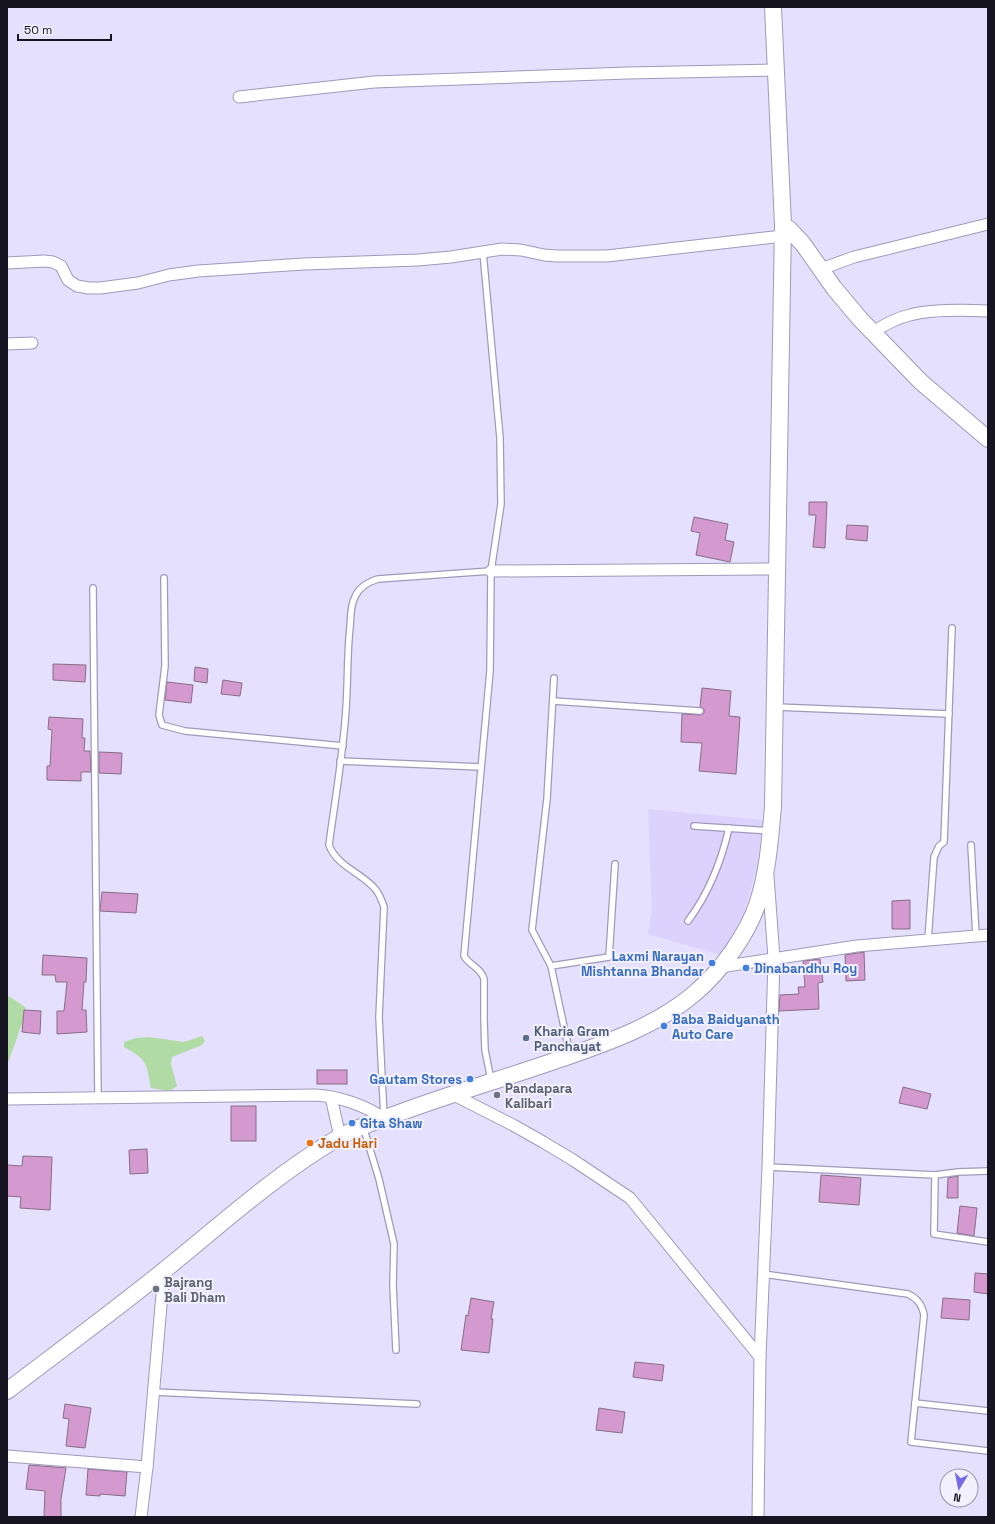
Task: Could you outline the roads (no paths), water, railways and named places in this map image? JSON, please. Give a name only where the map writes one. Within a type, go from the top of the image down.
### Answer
[{"type":"main road","points":[[7,1391],[164,1271],[291,1168],[340,1137],[384,1118],[609,1042],[662,1016],[695,993],[720,967],[747,927],[758,903],[768,865],[773,806],[783,230],[773,7]]},
{"type":"main road","points":[[783,230],[787,227],[796,236],[848,306],[921,382],[988,439]]},
{"type":"street","points":[[239,97],[374,82],[628,73],[776,70]]},
{"type":"street","points":[[820,269],[854,257],[988,224]]},
{"type":"street","points":[[7,263],[53,262],[61,266],[68,280],[77,286],[95,288],[138,283],[169,275],[198,271],[304,264],[418,260],[502,249],[521,250],[557,256],[607,256],[783,230]]},
{"type":"street","points":[[873,332],[888,323],[911,314],[949,311],[988,311]]},
{"type":"street","points":[[7,344],[32,344]]},
{"type":"street","points":[[491,571],[778,568]]},
{"type":"street","points":[[758,1517],[760,1357],[768,1167],[774,958],[768,865]]},
{"type":"street","points":[[720,967],[857,946],[988,935]]},
{"type":"street","points":[[452,1094],[543,1142],[630,1198],[760,1357]]},
{"type":"street","points":[[7,1099],[308,1095],[331,1096],[350,1101],[384,1118]]},
{"type":"street","points":[[331,1096],[340,1137]]},
{"type":"street","points":[[142,1517],[164,1271]]},
{"type":"street","points":[[7,1456],[147,1467]]},
{"type":"lane","points":[[483,252],[500,438],[501,504],[491,571],[490,671],[464,956],[468,962],[482,973],[484,979],[485,1050],[491,1082]]},
{"type":"lane","points":[[384,1118],[379,1017],[384,907],[376,890],[336,857],[329,845],[343,746],[352,603],[357,592],[366,583],[378,579],[491,571]]},
{"type":"lane","points":[[164,578],[165,666],[159,715],[162,726],[185,731],[343,746]]},
{"type":"lane","points":[[93,588],[98,1097]]},
{"type":"lane","points":[[928,940],[934,856],[944,842],[952,628]]},
{"type":"lane","points":[[554,678],[547,799],[532,930],[551,966],[570,1055]]},
{"type":"lane","points":[[553,701],[700,711]]},
{"type":"lane","points":[[775,707],[949,714]]},
{"type":"lane","points":[[340,761],[481,767]]},
{"type":"lane","points":[[694,826],[771,831]]},
{"type":"lane","points":[[688,921],[711,883],[725,847],[729,828]]},
{"type":"lane","points":[[971,845],[976,936]]},
{"type":"lane","points":[[551,966],[609,957],[615,864]]},
{"type":"lane","points":[[363,1126],[379,1179],[394,1244],[393,1285],[396,1350]]},
{"type":"lane","points":[[768,1167],[935,1175],[988,1171]]},
{"type":"lane","points":[[935,1175],[934,1234],[988,1242]]},
{"type":"lane","points":[[764,1274],[908,1294],[913,1296],[921,1305],[924,1315],[911,1442],[988,1451]]},
{"type":"lane","points":[[154,1392],[417,1404]]},
{"type":"lane","points":[[915,1403],[988,1411]]},
{"type":"place","name":"Laxmi Narayan Mishtanna Bhandar","points":[[712,963]]},
{"type":"place","name":"Dinabandhu Roy","points":[[746,968]]},
{"type":"place","name":"Baba Baidyanath Auto Care","points":[[664,1026]]},
{"type":"place","name":"Kharia Gram Panchayat","points":[[526,1038]]},
{"type":"place","name":"Gautam Stores","points":[[470,1079]]},
{"type":"place","name":"Pandapara Kalibari","points":[[497,1095]]},
{"type":"place","name":"Gita Shaw","points":[[352,1123]]},
{"type":"place","name":"Jadu Hari","points":[[310,1143]]},
{"type":"place","name":"Bajrang Bali Dham","points":[[156,1289]]}]
